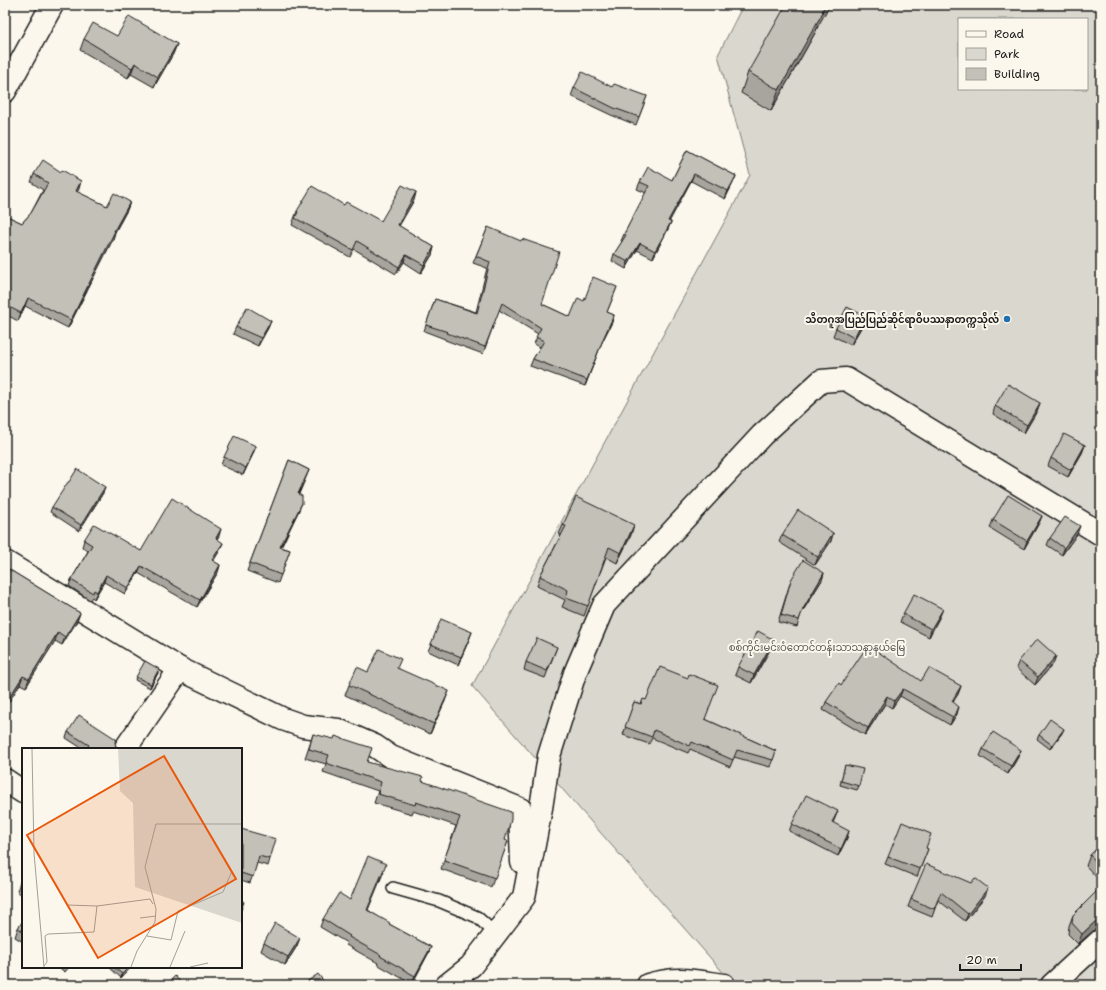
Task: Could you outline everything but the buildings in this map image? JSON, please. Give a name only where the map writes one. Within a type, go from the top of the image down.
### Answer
[{"type":"street","points":[[5,91],[52,5]]},
{"type":"street","points":[[447,985],[471,966],[524,897],[541,808],[549,756],[575,673],[604,605],[762,435],[821,381],[846,379],[1101,534]]},
{"type":"street","points":[[5,562],[180,670],[283,719],[302,726],[338,730],[375,746],[391,757],[520,809],[524,897]]},
{"type":"street","points":[[126,748],[180,670]]},
{"type":"street","points":[[5,780],[22,791]]},
{"type":"street","points":[[1052,985],[1101,940]]},
{"type":"street","points":[[648,985],[665,980],[682,979],[724,985]]},
{"type":"lane","points":[[393,888],[439,901],[477,916],[496,934]]},
{"type":"green space","name":"စစ်ကိုင်းမင်းဝံတောင်တန်းသာသနာ့နယ်မြေ","points":[[743,5],[1101,5],[1101,985],[734,985],[472,686],[750,175],[718,55]]},
{"type":"place","name":"သီတဂူအပြည်ပြည်ဆိုင်ရာဝိပဿနာတက္ကသိုလ်","points":[[1007,319]]}]
